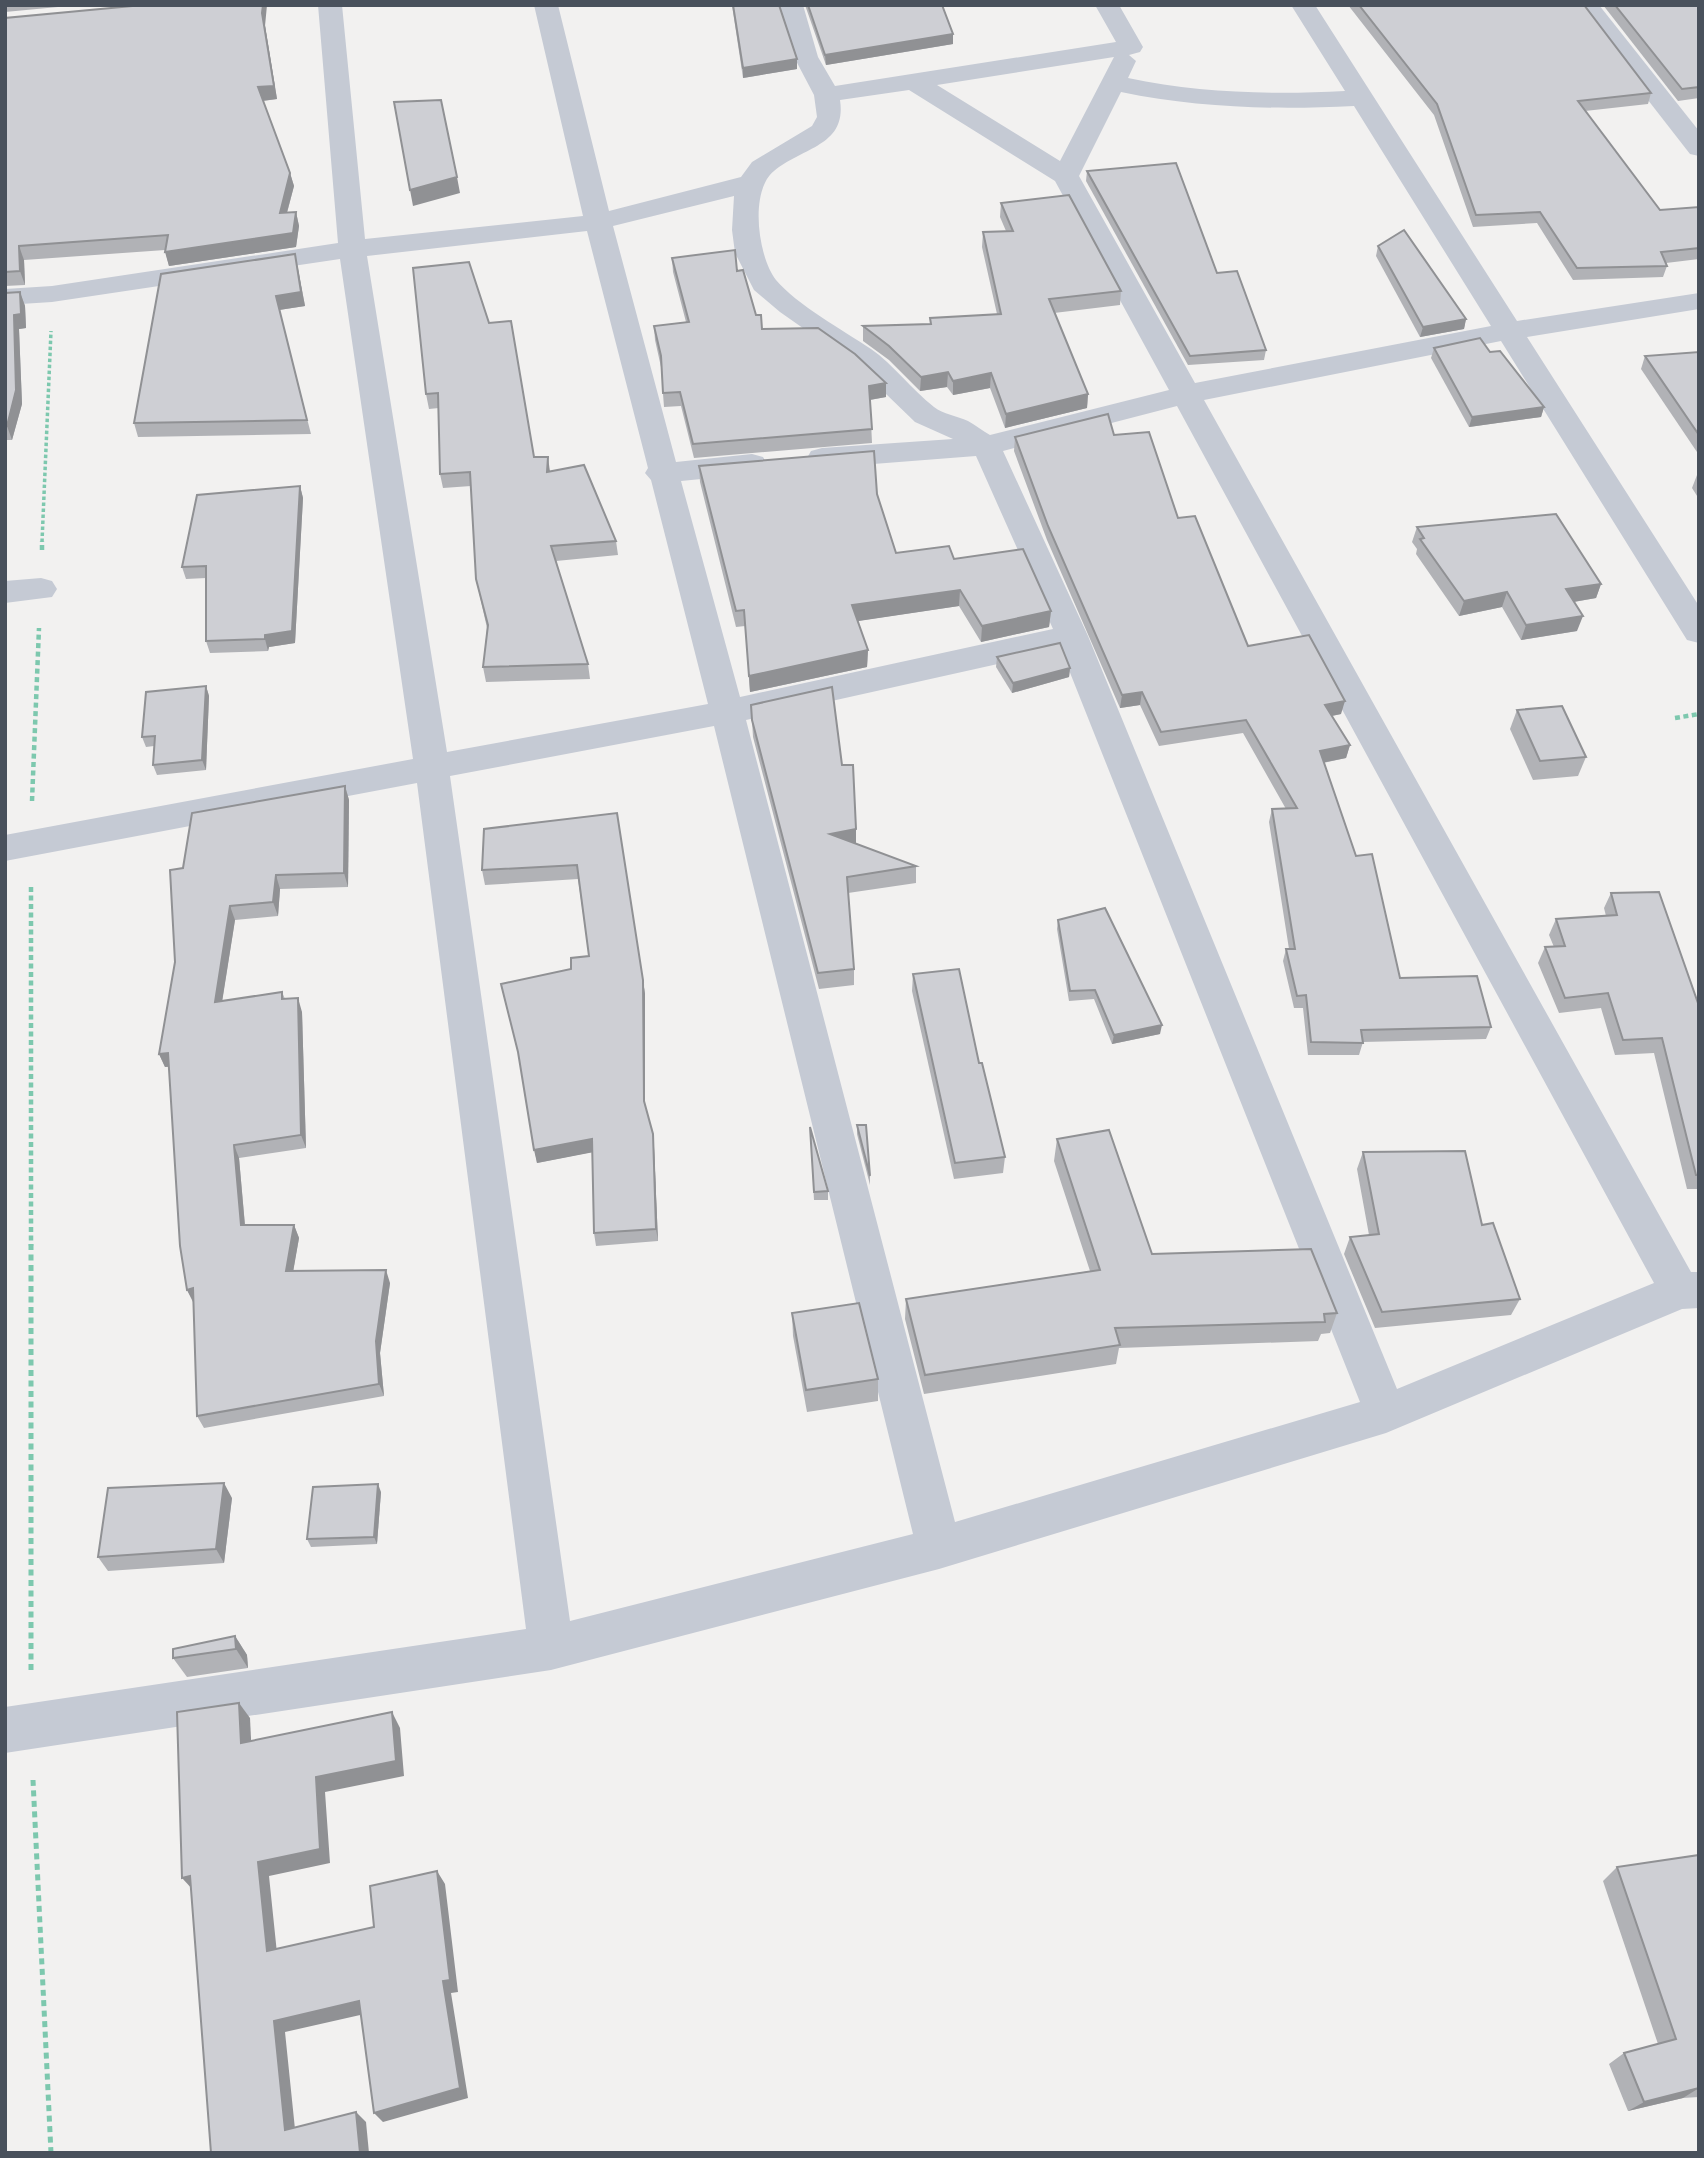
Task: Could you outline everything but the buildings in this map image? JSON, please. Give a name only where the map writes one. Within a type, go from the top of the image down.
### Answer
[{"type":"street","points":[[330,5],[352,249],[432,768],[551,1648]]},
{"type":"street","points":[[546,5],[598,222],[727,712],[939,1548]]},
{"type":"street","points":[[791,5],[806,57],[827,94],[830,117],[823,131],[773,159],[761,168],[751,183],[747,192],[746,229],[749,253],[764,284],[790,306],[867,360],[925,415],[957,428],[986,446],[1072,635],[1386,1414]]},
{"type":"street","points":[[1107,5],[1131,47]]},
{"type":"street","points":[[1303,5],[1699,632]]},
{"type":"street","points":[[1587,5],[1699,148]]},
{"type":"street","points":[[827,94],[1131,47]]},
{"type":"street","points":[[1066,176],[1131,47]]},
{"type":"street","points":[[18,1728],[551,1648],[939,1548],[1386,1414],[1689,1290],[1066,176],[911,80]]},
{"type":"street","points":[[1113,83],[1156,93],[1215,101],[1276,103],[1361,98]]},
{"type":"street","points":[[5,297],[52,294],[352,249],[598,222],[751,183]]},
{"type":"street","points":[[662,472],[986,446],[1187,394],[1508,331],[1699,301]]},
{"type":"street","points":[[5,592],[41,589]]},
{"type":"street","points":[[18,845],[727,712],[1072,635]]},
{"type":"path","points":[[51,2153],[18,1728],[18,845],[41,589],[52,294]]},
{"type":"path","points":[[1675,718],[1699,714]]}]
